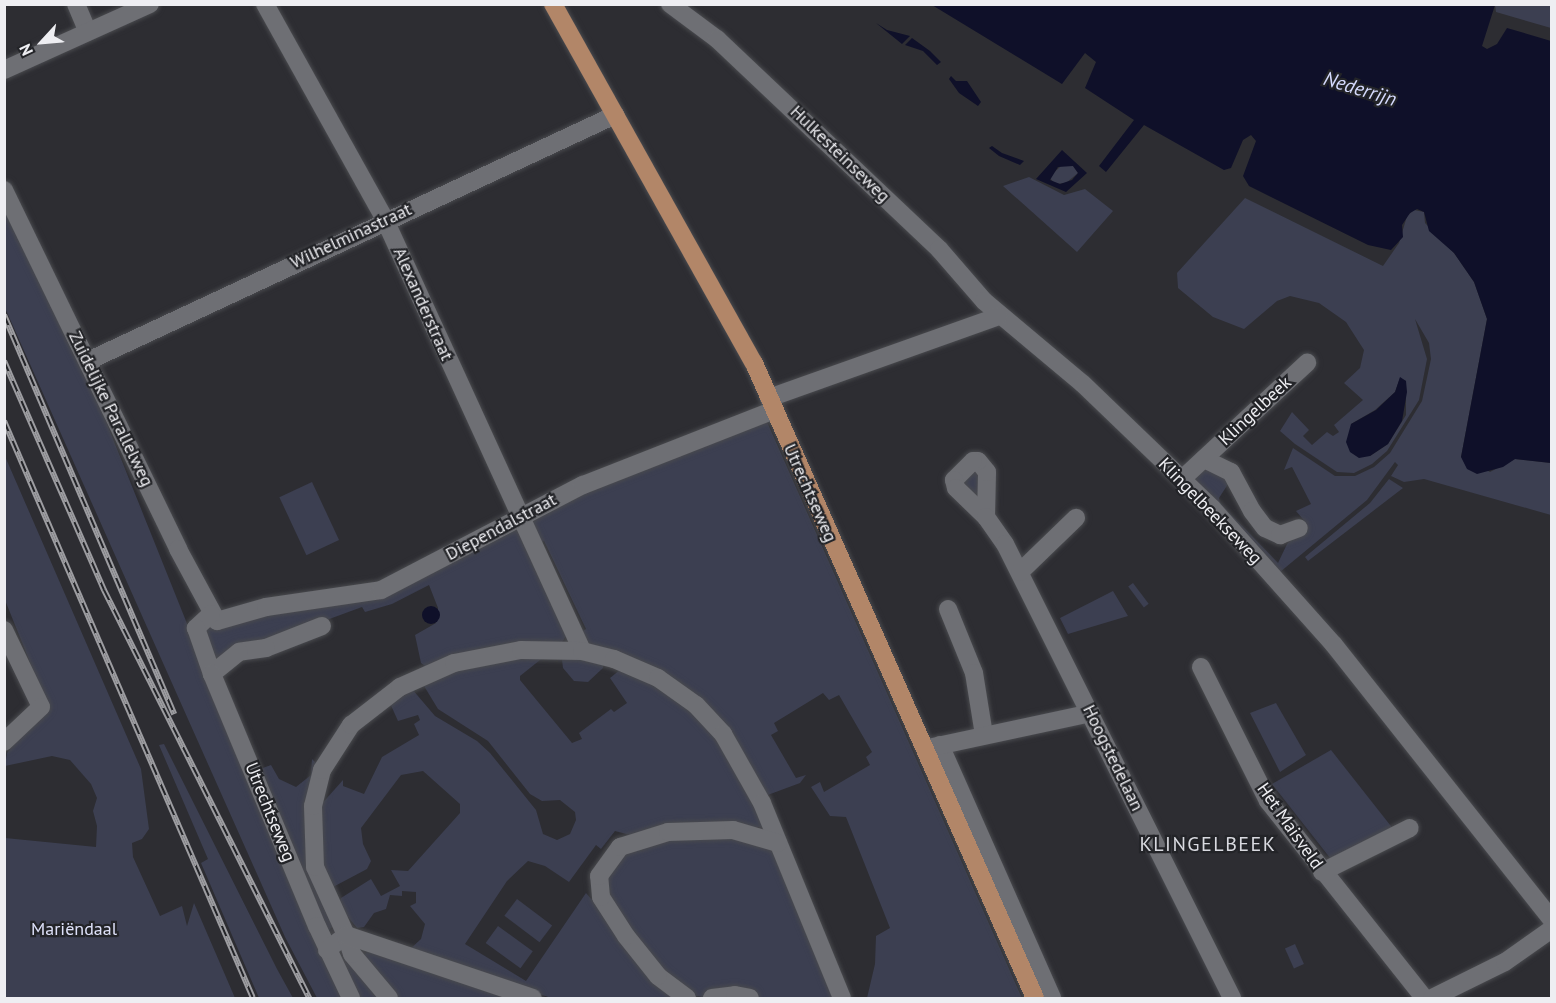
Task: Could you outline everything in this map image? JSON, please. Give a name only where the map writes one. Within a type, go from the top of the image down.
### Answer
[{"type":"main road","name":"Utrechtseweg","points":[[552,4],[737,330],[931,747],[1035,999]]},
{"type":"street","points":[[76,4],[93,30]]},
{"type":"street","points":[[87,4],[93,30]]},
{"type":"street","points":[[4,70],[150,4]]},
{"type":"street","name":"Alexanderstraat","points":[[265,4],[385,220],[582,651]]},
{"type":"street","name":"Hulkesteinseweg","points":[[670,4],[717,39],[824,139],[939,249],[999,315]]},
{"type":"street","name":"Wilhelminastraat","points":[[88,361],[385,220],[615,115]]},
{"type":"street","name":"Zuidelijke Parallelweg","points":[[4,190],[216,617]]},
{"type":"street","points":[[771,404],[999,315]]},
{"type":"street","name":"Klingelbeekseweg","points":[[999,315],[1077,379],[1182,479],[1334,645],[1551,920]]},
{"type":"street","name":"Klingelbeek","points":[[1182,479],[1307,363]]},
{"type":"street","name":"Diependalstraat","points":[[216,617],[381,590],[519,515],[771,404]]},
{"type":"street","name":"Klingelbeek","points":[[1204,459],[1231,472],[1252,511],[1265,528],[1280,535],[1299,528]]},
{"type":"street","name":"Hoogstedelaan","points":[[986,517],[1020,572],[1042,614],[1232,999]]},
{"type":"street","points":[[1020,572],[1076,518]]},
{"type":"street","points":[[948,609],[974,673],[984,735]]},
{"type":"street","name":"Utrechtseweg","points":[[216,617],[196,628],[212,674],[327,950],[351,999]]},
{"type":"street","points":[[212,674],[239,652],[266,648],[322,626]]},
{"type":"street","points":[[4,630],[41,707],[4,742]]},
{"type":"street","name":"Utrechtseweg","points":[[389,999],[352,954],[346,935],[315,867],[311,831],[322,770],[351,724],[400,687],[454,663],[521,650],[582,651],[617,660],[650,674],[709,718],[741,762],[778,843],[842,999]]},
{"type":"street","name":"Het Maisveld","points":[[1201,668],[1268,801],[1424,999]]},
{"type":"street","points":[[931,747],[1091,713]]},
{"type":"street","name":"Utrechtseweg","points":[[931,747],[1052,999]]},
{"type":"street","points":[[687,999],[658,976],[626,936],[601,897],[599,876],[620,847],[668,832],[705,828],[733,830],[778,843]]},
{"type":"street","points":[[1322,872],[1410,828]]},
{"type":"street","points":[[1432,999],[1505,963],[1551,929]]},
{"type":"street","points":[[327,950],[346,935],[532,999]]},
{"type":"street","points":[[712,999],[735,995],[750,999]]},
{"type":"green space","points":[[1495,5],[1551,5],[1551,28],[1496,12]]},
{"type":"green space","points":[[1061,166],[1073,166],[1078,173],[1066,183],[1055,184],[1049,177]]},
{"type":"green space","points":[[1029,177],[1064,195],[1085,189],[1113,211],[1077,252],[1003,186]]},
{"type":"green space","points":[[1245,198],[1383,266],[1399,243],[1407,216],[1414,210],[1424,212],[1425,223],[1454,253],[1474,282],[1487,319],[1461,457],[1490,472],[1515,459],[1551,463],[1551,515],[1424,479],[1404,482],[1391,476],[1398,465],[1395,462],[1367,500],[1280,572],[1194,478],[1208,465],[1230,481],[1219,498],[1220,503],[1278,563],[1287,544],[1307,524],[1296,511],[1311,504],[1292,467],[1284,470],[1293,448],[1335,476],[1355,476],[1374,467],[1390,453],[1422,401],[1431,359],[1429,343],[1415,319],[1427,359],[1419,400],[1387,451],[1372,464],[1354,473],[1337,472],[1280,431],[1292,412],[1309,430],[1303,436],[1312,445],[1327,432],[1333,436],[1339,432],[1334,425],[1363,400],[1344,383],[1360,368],[1364,350],[1346,322],[1319,303],[1290,296],[1277,301],[1244,329],[1213,317],[1178,288],[1177,273]],"holes":[[[1400,378],[1406,381],[1406,415],[1388,444],[1370,456],[1351,424],[1375,410],[1395,392]]]},
{"type":"green space","points":[[5,203],[89,379],[190,631],[345,998],[317,998],[285,937],[5,308]]},
{"type":"green space","points":[[765,421],[1022,998],[867,998],[875,964],[876,936],[890,928],[846,817],[830,816],[811,787],[820,782],[824,792],[870,765],[866,757],[872,752],[839,695],[829,700],[823,693],[774,723],[778,731],[771,735],[796,778],[806,775],[800,783],[765,796],[727,731],[589,645],[579,633],[586,629],[544,541],[538,544],[527,516]]},
{"type":"green space","name":"Mariëndaal","points":[[4,454],[141,769],[149,829],[142,839],[132,843],[133,857],[160,916],[182,906],[187,926],[194,903],[235,998],[5,998],[5,838],[96,847],[97,826],[93,811],[97,798],[91,784],[70,760],[52,756],[5,766],[7,753],[40,713],[45,700],[5,600]]},
{"type":"green space","points":[[979,469],[980,500],[961,486],[970,470]]},
{"type":"green space","points":[[1389,479],[1403,488],[1308,561],[1305,557],[1370,503]]},
{"type":"green space","points":[[312,482],[339,540],[306,555],[279,497]]},
{"type":"green space","points":[[515,521],[566,636],[561,644],[428,668],[421,663],[415,635],[436,623],[438,608],[429,585],[392,604],[365,612],[362,607],[215,661],[202,628],[364,597]]},
{"type":"green space","points":[[1133,583],[1149,604],[1144,607],[1128,587]]},
{"type":"green space","points":[[1113,591],[1128,616],[1068,634],[1060,618]]},
{"type":"green space","points":[[545,656],[520,676],[520,680],[572,743],[582,739],[579,733],[611,709],[614,712],[627,703],[610,678],[621,669],[681,700],[718,737],[764,827],[630,835],[615,831],[601,849],[596,845],[569,882],[545,866],[528,861],[507,881],[465,944],[526,981],[586,893],[678,998],[551,998],[410,949],[421,939],[425,924],[410,906],[416,903],[416,892],[402,891],[402,896],[390,895],[386,909],[374,913],[364,927],[357,928],[338,905],[341,898],[371,879],[381,896],[400,886],[391,870],[408,871],[460,813],[460,804],[423,771],[401,775],[361,828],[363,844],[371,861],[367,869],[333,887],[321,866],[318,808],[343,780],[343,786],[364,794],[382,757],[419,735],[414,724],[420,720],[418,715],[398,721],[389,701],[412,689],[435,716],[477,741],[490,753],[536,810],[543,834],[557,840],[570,834],[576,820],[575,812],[560,800],[542,801],[530,794],[488,741],[438,709],[424,686],[470,664]]},
{"type":"green space","points":[[568,656],[603,665],[603,668],[588,682],[574,681],[563,668],[562,660]]},
{"type":"green space","points":[[1276,703],[1306,755],[1280,772],[1250,713]]},
{"type":"green space","points":[[164,744],[293,998],[259,998],[201,863],[208,859],[159,745]]},
{"type":"green space","points":[[1331,750],[1394,830],[1334,863],[1272,784]]},
{"type":"green space","points":[[312,759],[317,764],[310,793],[332,927],[328,931],[260,769],[271,765],[279,779],[296,787],[311,775]]},
{"type":"green space","points":[[706,831],[772,848],[837,998],[760,998],[727,992],[703,997],[684,994],[617,918],[605,882],[629,849]]},
{"type":"green space","points":[[517,899],[552,925],[540,942],[504,916]]},
{"type":"green space","points":[[498,926],[533,951],[520,968],[486,943]]},
{"type":"green space","points":[[1295,944],[1304,964],[1294,969],[1285,948]]},
{"type":"green space","points":[[370,949],[517,998],[395,998],[364,955]]},
{"type":"green space","points":[[346,959],[382,998],[356,998],[341,960]]},
{"type":"water","name":"Nederrijn","points":[[932,5],[1495,5],[1482,46],[1487,49],[1497,44],[1507,28],[1551,41],[1551,463],[1515,459],[1503,467],[1477,474],[1467,469],[1461,457],[1487,319],[1474,282],[1454,253],[1429,231],[1424,212],[1417,209],[1410,213],[1402,225],[1403,237],[1391,250],[1368,245],[1249,186],[1243,176],[1256,141],[1251,135],[1243,140],[1231,168],[1224,170],[1144,125],[1106,172],[1099,166],[1134,120],[1085,88],[1096,62],[1085,53],[1062,84]]},
{"type":"water","points":[[876,23],[887,30],[910,36],[902,44]]},
{"type":"water","points":[[912,38],[941,62],[937,65],[923,51],[905,45]]},
{"type":"water","points":[[951,76],[956,81],[967,81],[981,102],[978,106],[959,93],[949,79]]},
{"type":"water","points":[[992,146],[1002,153],[1024,161],[1020,165],[999,156],[989,148]]},
{"type":"water","points":[[1062,150],[1087,173],[1066,192],[1036,179]],"holes":[[[1073,166],[1078,173],[1072,180],[1060,184],[1050,180],[1058,167]]]},
{"type":"water","points":[[1400,377],[1406,381],[1407,392],[1402,421],[1388,444],[1370,456],[1359,458],[1350,452],[1346,442],[1351,424],[1376,410],[1395,392]]},
{"type":"water","points":[[427,606],[435,606],[440,611],[438,622],[427,624],[422,619],[422,611]]},
{"type":"railway","points":[[4,315],[174,714]]},
{"type":"railway","points":[[4,361],[104,590],[309,998]]},
{"type":"railway","points":[[4,421],[253,998]]},
{"type":"district","name":"KLINGELBEEK","points":[[1208,844]]}]
